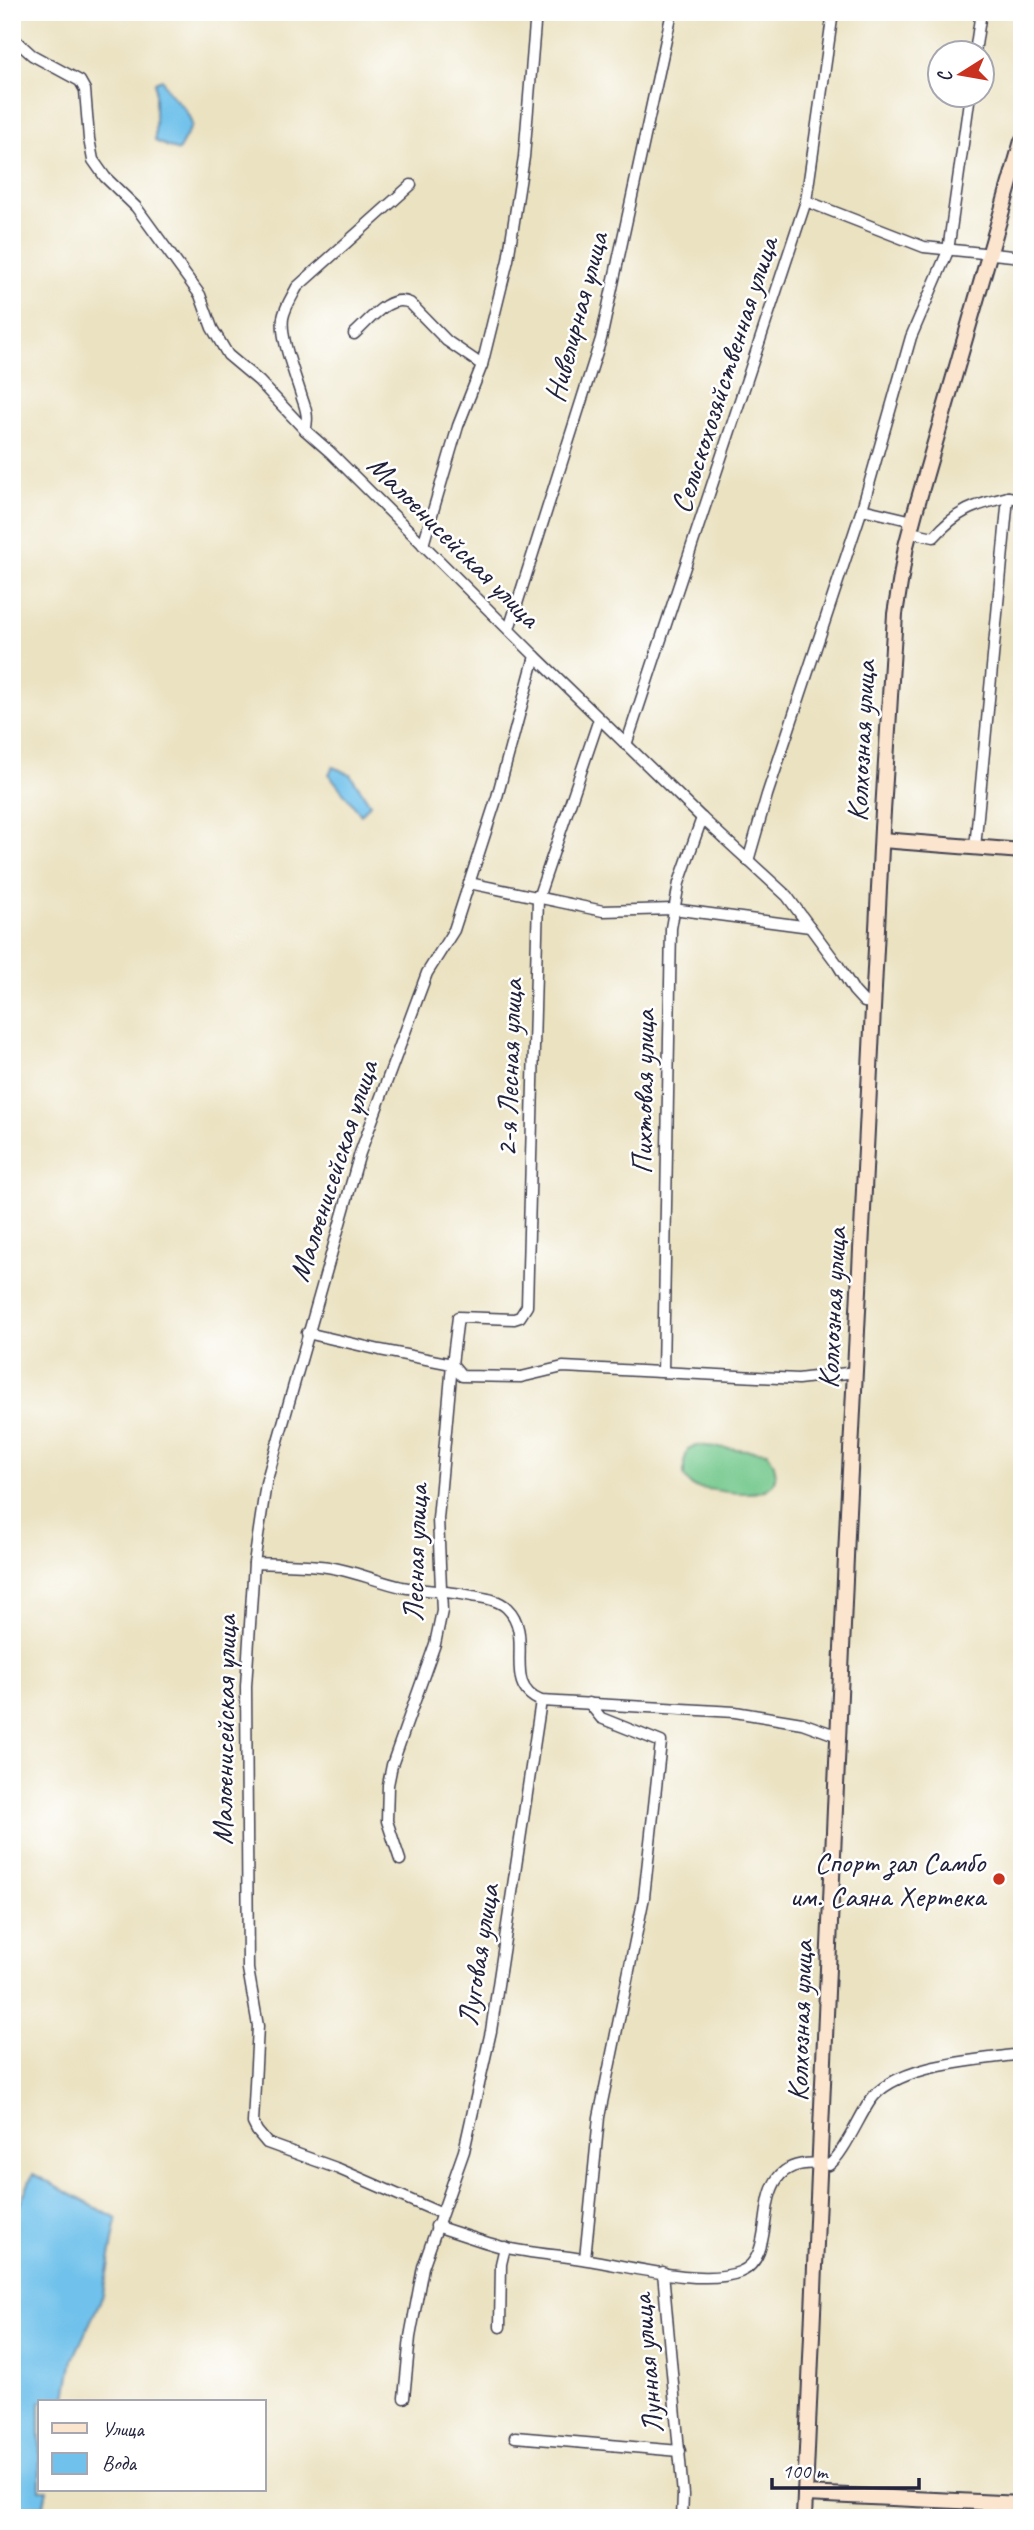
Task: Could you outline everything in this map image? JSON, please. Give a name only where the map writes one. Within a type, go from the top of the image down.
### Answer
[{"type":"main road","name":"Колхозная улица","points":[[804,2518],[855,1372],[895,614],[911,526],[1022,141]]},
{"type":"main road","points":[[881,840],[1022,851]]},
{"type":"main road","points":[[805,2494],[1022,2504]]},
{"type":"street","points":[[423,545],[458,426],[482,365],[508,260],[520,183],[536,12]]},
{"type":"street","name":"Нивелирная улица","points":[[509,629],[601,339],[672,12]]},
{"type":"street","name":"Сельскохозяйственная улица","points":[[626,745],[806,201],[833,12]]},
{"type":"street","points":[[977,38],[981,12]]},
{"type":"street","name":"Малоенисейская улица","points":[[12,37],[32,55],[80,81],[85,90],[93,159],[105,177],[136,207],[200,295],[212,328],[228,355],[259,381],[305,430],[535,656],[497,797],[454,930],[427,973],[360,1153],[307,1333],[266,1483],[254,1563],[246,1686],[246,1931],[248,1969],[258,2026],[253,2123],[267,2143],[339,2169],[440,2213]]},
{"type":"street","points":[[748,861],[767,795],[862,509],[911,337],[948,251],[968,108]]},
{"type":"street","points":[[305,430],[308,422],[305,408],[284,333],[283,318],[288,303],[297,288],[411,184]]},
{"type":"street","points":[[806,201],[924,247],[1022,257]]},
{"type":"street","points":[[354,334],[391,301],[405,301],[447,341],[482,365]]},
{"type":"street","points":[[862,509],[934,537],[949,519],[976,505],[1009,497],[1022,499]]},
{"type":"street","points":[[975,848],[1009,497]]},
{"type":"street","points":[[535,656],[702,818],[787,896],[838,965],[853,991],[864,1002],[874,1003]]},
{"type":"street","name":"2-я Лесная улица","points":[[452,1364],[458,1317],[514,1319],[520,1317],[527,1306],[538,898],[599,719]]},
{"type":"street","name":"Пихтовая улица","points":[[663,1372],[673,909],[702,818]]},
{"type":"street","points":[[469,883],[603,911],[673,909],[810,927]]},
{"type":"street","points":[[307,1333],[452,1364],[463,1376],[490,1378],[520,1377],[563,1367],[798,1379],[855,1372]]},
{"type":"street","name":"Лесная улица","points":[[400,1860],[387,1821],[388,1785],[392,1765],[435,1644],[442,1611],[438,1519],[452,1364]]},
{"type":"street","points":[[254,1563],[321,1566],[404,1587],[442,1590],[489,1599],[504,1605],[512,1613],[520,1632],[520,1682],[524,1692],[541,1700],[736,1712],[802,1723],[838,1736]]},
{"type":"street","name":"Луговая улица","points":[[404,2398],[414,2314],[423,2267],[464,2151],[491,2031],[541,1700]]},
{"type":"street","points":[[585,2259],[599,2117],[644,1897],[661,1742],[601,1718],[589,1703]]},
{"type":"street","points":[[436,2226],[505,2247],[663,2272],[724,2276],[744,2271],[756,2257],[764,2232],[771,2188],[778,2177],[788,2169],[829,2165],[836,2160],[875,2093],[893,2081],[927,2069],[1022,2054]]},
{"type":"street","points":[[500,2327],[501,2264],[505,2247]]},
{"type":"street","name":"Лунная улица","points":[[663,2272],[680,2451],[682,2518]]},
{"type":"street","name":"Лунная улица","points":[[515,2437],[680,2451]]},
{"type":"green space","points":[[696,1445],[767,1452],[774,1464],[775,1478],[771,1486],[752,1493],[693,1487],[684,1477],[684,1462],[688,1449]]},
{"type":"water","points":[[162,79],[190,118],[192,125],[178,151],[155,141],[155,82]]},
{"type":"water","points":[[333,767],[350,774],[370,804],[361,815],[329,774]]},
{"type":"water","points":[[33,2174],[117,2219],[103,2295],[73,2359],[65,2400],[38,2400],[38,2492],[47,2492],[41,2518],[12,2518],[12,2221]]},
{"type":"place","name":"Спорт зал Самбо им. Саяна Хертека","points":[[999,1879]]}]
